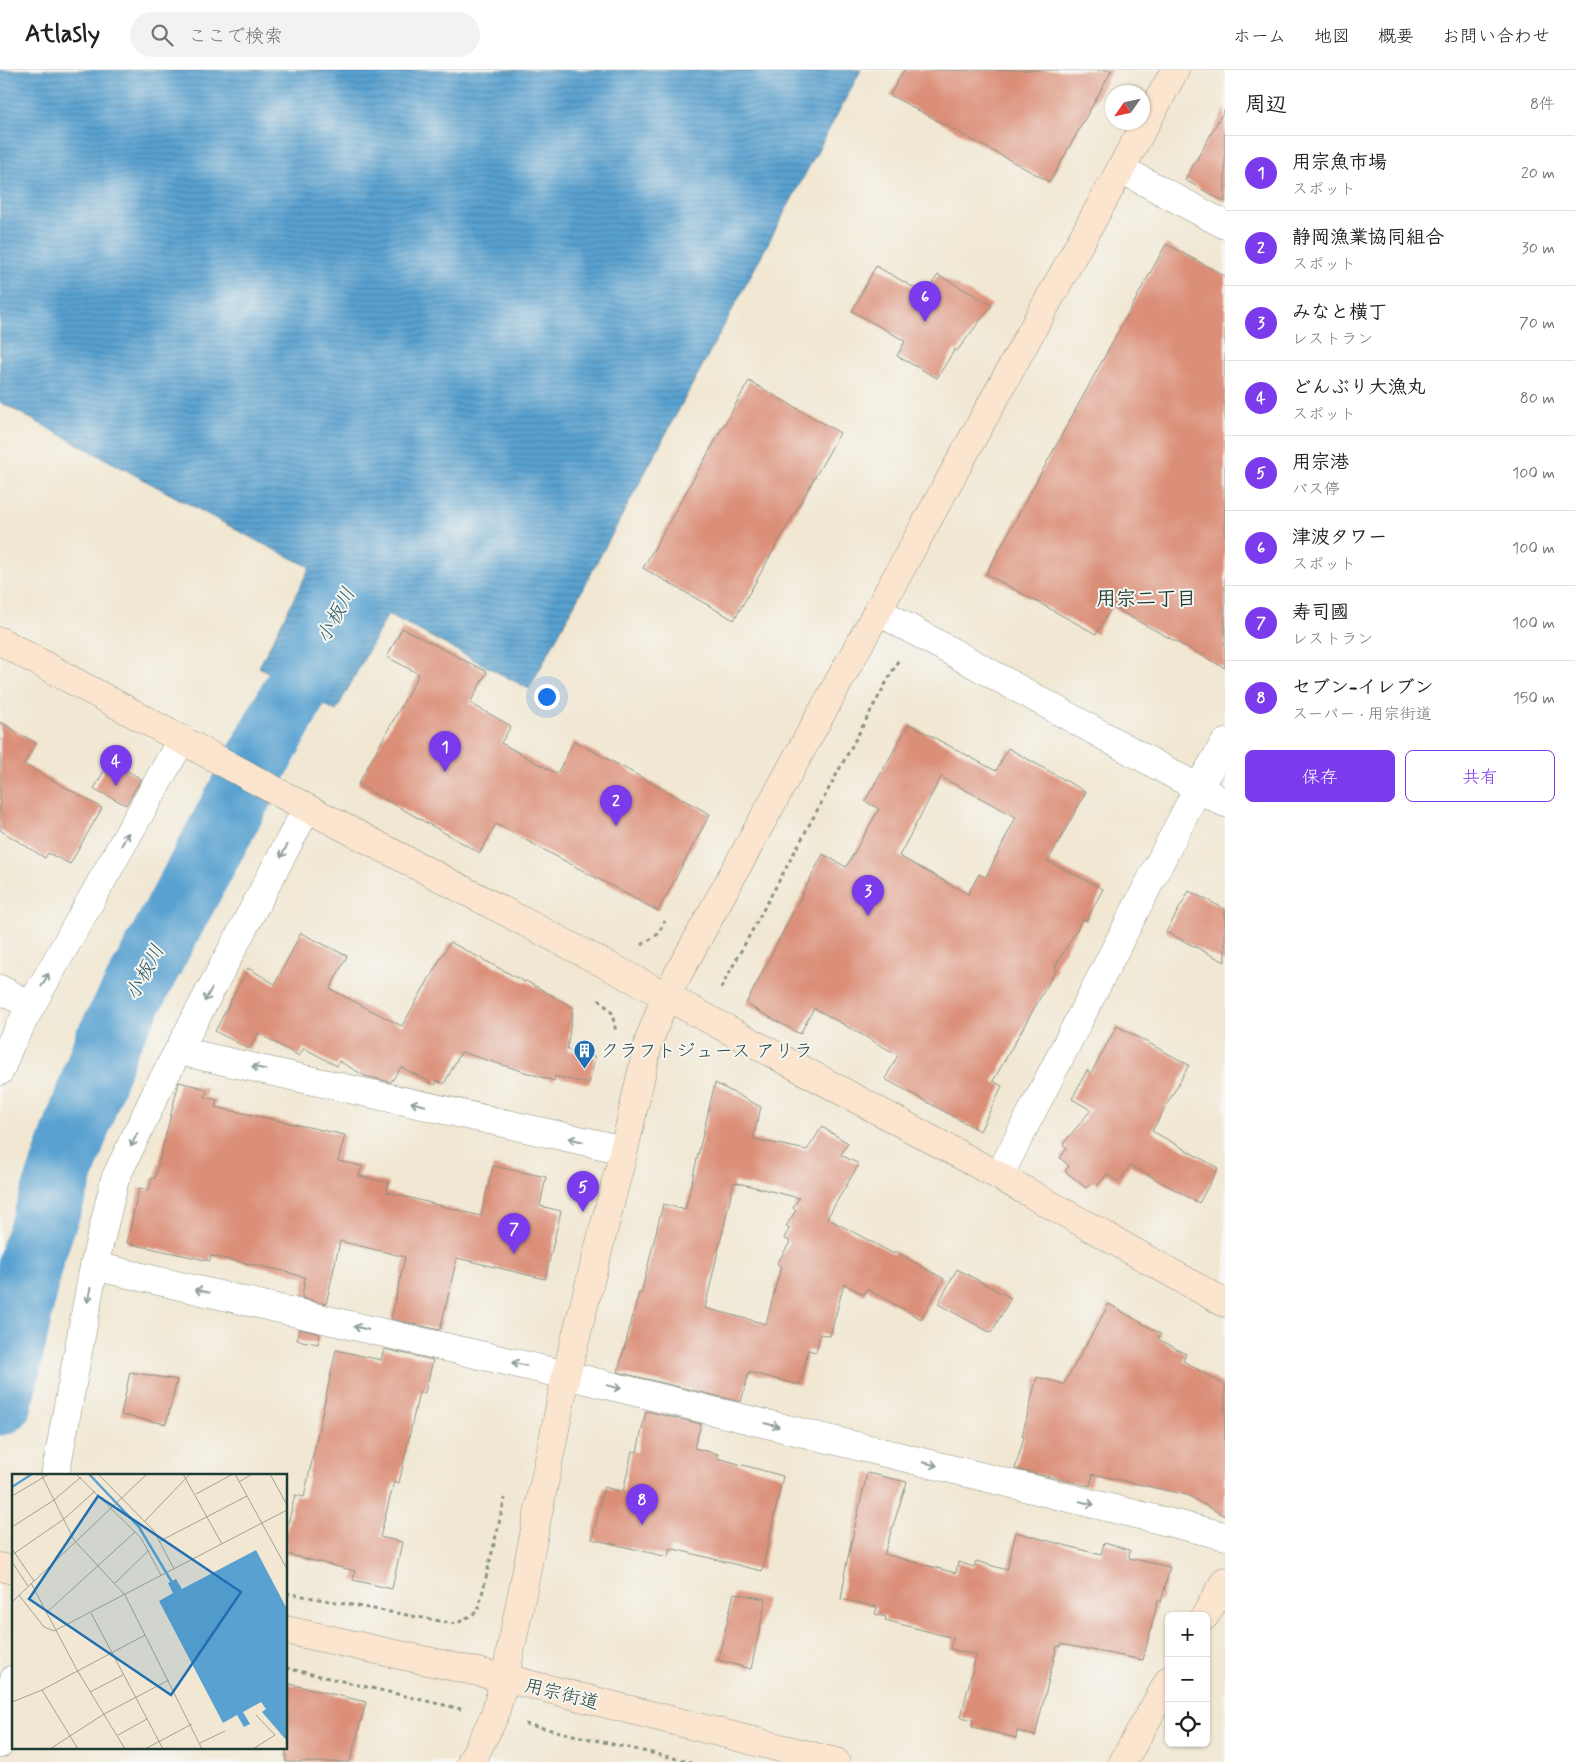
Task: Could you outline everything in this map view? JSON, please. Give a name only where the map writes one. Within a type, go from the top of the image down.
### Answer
[{"type":"street","points":[[471,1762],[494,1717],[505,1678],[566,1375],[624,1150],[649,1040],[666,996],[1175,70]]},
{"type":"street","points":[[1121,168],[1225,225]]},
{"type":"street","points":[[878,611],[1225,803]]},
{"type":"street","points":[[0,641],[303,806],[666,996],[999,1176],[1225,1303]]},
{"type":"street","points":[[0,1070],[31,1006],[187,742]]},
{"type":"street","points":[[999,1176],[1198,788],[1225,742]]},
{"type":"street","points":[[55,1474],[94,1266],[115,1179],[159,1087],[303,806]]},
{"type":"street","points":[[0,990],[31,1006]]},
{"type":"street","points":[[179,1051],[624,1150]]},
{"type":"street","points":[[94,1266],[566,1375],[1225,1536]]},
{"type":"street","points":[[1207,1612],[1225,1581]]},
{"type":"street","name":"用宗街道","points":[[288,1630],[505,1678],[836,1762]]},
{"type":"street","points":[[1123,1762],[1165,1687]]},
{"type":"street","points":[[0,1744],[12,1688]]},
{"type":"path","points":[[717,995],[900,657]]},
{"type":"water","points":[[0,70],[861,70],[529,689],[388,614],[336,711],[259,667],[310,567],[257,541],[0,402]]},
{"type":"building","points":[[904,70],[1112,70],[1050,182],[890,95]]},
{"type":"building","points":[[1225,109],[1225,202],[1185,180]]},
{"type":"building","points":[[1166,244],[1225,276],[1225,668],[1112,607],[1096,634],[986,574]]},
{"type":"building","points":[[876,266],[925,294],[938,275],[992,305],[957,351],[955,349],[937,378],[897,356],[905,341],[852,311]]},
{"type":"building","points":[[749,381],[840,433],[734,620],[643,568]]},
{"type":"building","points":[[402,628],[487,672],[470,703],[511,726],[501,743],[557,774],[574,741],[710,814],[658,911],[496,824],[480,853],[358,784],[419,674],[387,657]]},
{"type":"building","points":[[0,722],[36,743],[24,764],[102,808],[70,864],[48,853],[45,858],[0,830]]},
{"type":"building","points":[[909,724],[996,771],[1008,748],[1086,792],[1048,861],[1103,889],[1086,921],[1083,919],[1055,967],[1057,968],[993,1081],[1002,1086],[980,1131],[885,1079],[898,1055],[814,1008],[800,1034],[746,1004],[823,854],[846,867],[879,809],[865,801]],"holes":[[[941,777],[1016,817],[986,877],[979,874],[968,894],[899,856]]]},
{"type":"building","points":[[110,760],[141,779],[126,805],[94,789]]},
{"type":"building","points":[[1189,891],[1225,909],[1225,962],[1166,932]]},
{"type":"building","points":[[301,933],[347,956],[330,989],[402,1026],[450,942],[526,981],[573,1007],[567,1050],[595,1057],[589,1084],[555,1076],[554,1081],[461,1052],[444,1084],[437,1080],[435,1085],[401,1067],[391,1082],[365,1076],[339,1061],[337,1066],[304,1048],[299,1056],[258,1033],[249,1049],[215,1031],[248,968],[275,984]]},
{"type":"building","points":[[1117,1026],[1189,1065],[1152,1131],[1218,1168],[1199,1203],[1130,1165],[1119,1182],[1107,1174],[1098,1185],[1094,1181],[1086,1188],[1065,1171],[1069,1166],[1060,1158],[1067,1148],[1063,1144],[1091,1110],[1072,1099],[1087,1070],[1091,1073]]},
{"type":"building","points":[[179,1082],[207,1089],[205,1097],[217,1100],[215,1107],[345,1135],[338,1161],[362,1166],[359,1176],[389,1183],[387,1192],[481,1216],[493,1166],[546,1177],[540,1206],[561,1211],[545,1279],[457,1258],[440,1330],[391,1319],[405,1257],[340,1241],[326,1304],[302,1298],[305,1277],[289,1272],[211,1256],[210,1261],[127,1243],[139,1188],[149,1190],[152,1178],[155,1178]]},
{"type":"building","points":[[715,1083],[761,1107],[753,1139],[807,1150],[822,1127],[848,1143],[841,1155],[859,1164],[827,1218],[894,1254],[895,1251],[944,1279],[921,1319],[867,1289],[864,1295],[844,1284],[830,1336],[820,1334],[816,1352],[808,1350],[800,1385],[749,1372],[741,1402],[618,1372],[639,1293],[641,1294],[663,1204],[685,1210]],"holes":[[[734,1182],[799,1198],[793,1208],[796,1210],[786,1226],[790,1228],[784,1238],[790,1242],[777,1264],[781,1266],[766,1324],[705,1308]]]},
{"type":"building","points":[[957,1269],[1011,1298],[991,1333],[938,1304]]},
{"type":"building","points":[[1109,1304],[1161,1334],[1158,1339],[1186,1354],[1183,1361],[1225,1385],[1225,1516],[1187,1495],[1093,1474],[1090,1486],[1015,1469],[1037,1377],[1064,1384]]},
{"type":"building","points":[[299,1329],[320,1334],[318,1344],[297,1340]]},
{"type":"building","points":[[384,1349],[433,1360],[425,1393],[419,1392],[399,1483],[394,1482],[380,1537],[402,1542],[392,1589],[353,1580],[355,1571],[288,1554],[288,1524],[295,1495],[304,1497],[336,1350],[381,1360]]},
{"type":"building","points":[[130,1372],[177,1380],[166,1424],[121,1415]]},
{"type":"building","points":[[646,1411],[701,1424],[694,1448],[718,1454],[717,1458],[783,1476],[762,1571],[670,1548],[668,1557],[592,1539],[604,1487],[623,1492],[632,1451],[637,1452]]},
{"type":"building","points":[[867,1473],[907,1482],[884,1554],[956,1573],[958,1562],[974,1567],[976,1561],[1007,1570],[1016,1532],[1101,1555],[1104,1543],[1130,1550],[1129,1558],[1170,1567],[1161,1602],[1158,1600],[1143,1660],[1061,1644],[1060,1647],[1057,1646],[1035,1736],[1017,1731],[1016,1738],[972,1727],[973,1720],[961,1717],[976,1655],[950,1649],[953,1638],[885,1620],[886,1617],[875,1614],[877,1607],[841,1599],[844,1575]]},
{"type":"building","points":[[734,1593],[766,1599],[751,1669],[718,1660]]},
{"type":"building","points":[[288,1683],[366,1702],[350,1762],[286,1762],[286,1750],[288,1750]]},
{"type":"waterway","name":"小板川","points":[[0,1403],[33,1253],[106,1044],[339,609]]},
{"type":"place","name":"津波タワー","points":[[925,322]]},
{"type":"place","name":"用宗魚市場","points":[[445,772]]},
{"type":"place","name":"どんぶり大漁丸","points":[[116,786]]},
{"type":"place","name":"静岡漁業協同組合","points":[[616,826]]},
{"type":"place","name":"みなと横丁","points":[[868,916]]},
{"type":"place","name":"クラフトジュース アリラ","points":[[584,1069]]},
{"type":"place","name":"用宗港","points":[[583,1212]]},
{"type":"place","name":"寿司國","points":[[514,1254]]},
{"type":"place","name":"セブン-イレブン","points":[[642,1525]]},
{"type":"district","name":"用宗二丁目","points":[[1146,598]]}]
